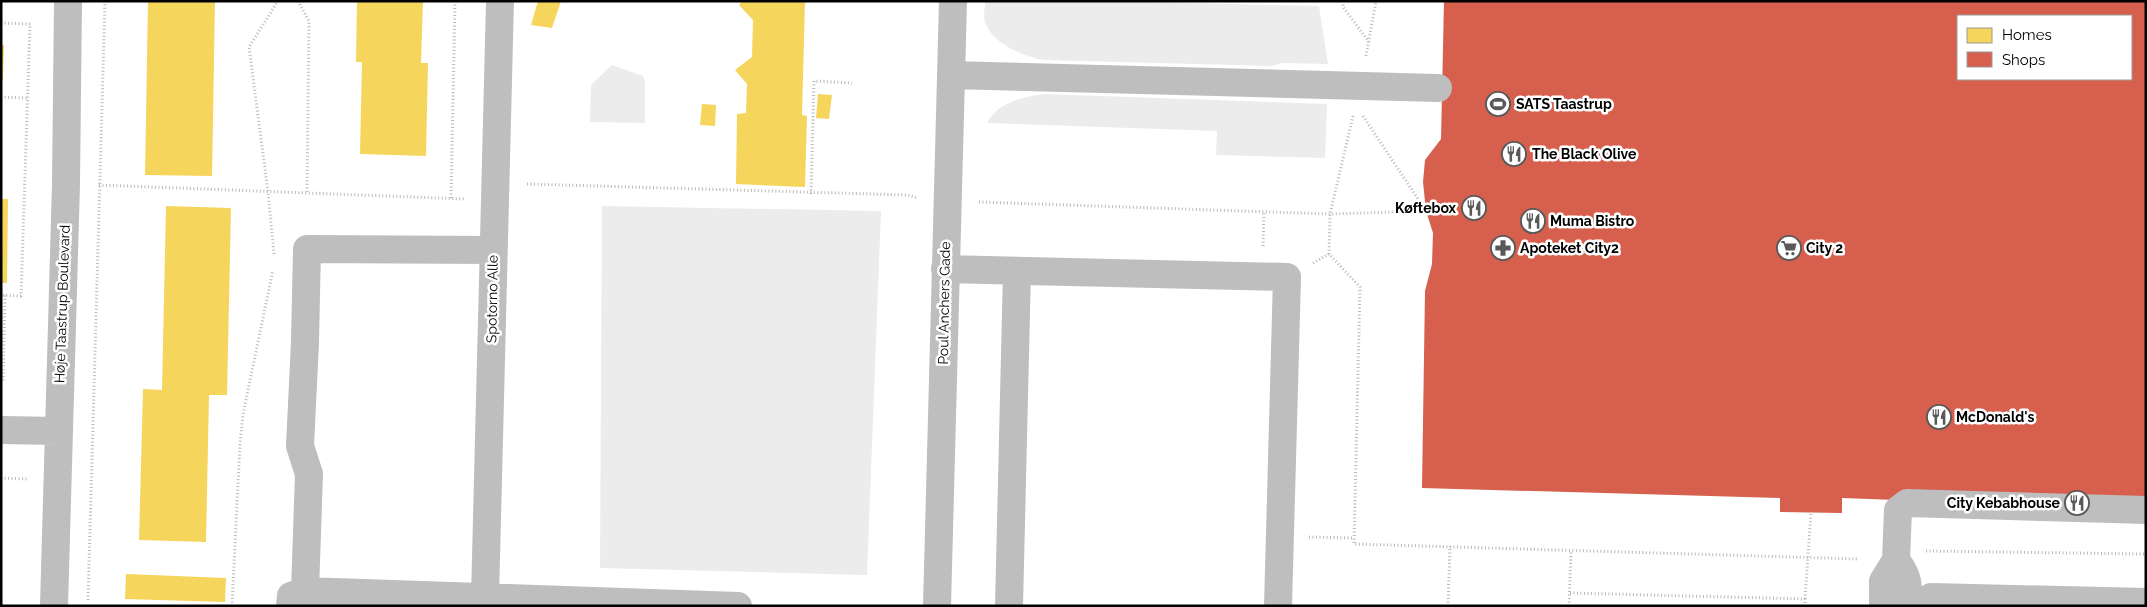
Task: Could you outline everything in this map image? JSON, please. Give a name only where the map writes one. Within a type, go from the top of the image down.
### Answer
[{"type":"street","name":"Høje Taastrup Boulevard","points":[[54,606],[66,184],[68,1]]},
{"type":"street","name":"Spotorno Alle","points":[[485,598],[500,1]]},
{"type":"street","name":"Poul Anchers Gade","points":[[937,606],[952,1]]},
{"type":"street","points":[[951,75],[1438,88]]},
{"type":"street","points":[[493,250],[307,249],[300,446],[309,474],[298,598],[485,598],[738,606]]},
{"type":"street","points":[[945,269],[1286,277],[1278,606]]},
{"type":"street","points":[[1009,606],[1017,271]]},
{"type":"street","points":[[1,430],[58,430]]},
{"type":"street","points":[[1883,606],[1883,581],[1896,555],[1898,510],[1907,502],[2146,510]]},
{"type":"street","points":[[1896,555],[1906,572],[1909,588],[1907,606]]},
{"type":"street","points":[[1931,606],[1932,597],[2146,602]]},
{"type":"path","points":[[87,606],[94,433],[105,1]]},
{"type":"path","points":[[232,606],[239,452],[243,414],[275,264],[268,192],[249,47],[278,1]]},
{"type":"path","points":[[298,1],[309,21],[307,193]]},
{"type":"path","points":[[450,198],[455,1]]},
{"type":"path","points":[[1343,1],[1343,7],[1369,42]]},
{"type":"path","points":[[1,23],[30,24],[22,296],[3,295],[3,382],[1,382]]},
{"type":"path","points":[[811,194],[814,81],[852,83]]},
{"type":"path","points":[[1,97],[28,98]]},
{"type":"path","points":[[1353,114],[1330,214],[1329,254],[1360,287],[1354,544],[1858,559],[1883,550],[1896,555],[2146,554]]},
{"type":"path","points":[[66,184],[450,198],[496,192],[907,195],[924,200],[1330,214],[1426,211],[1361,114]]},
{"type":"path","points":[[1805,606],[1811,512]]},
{"type":"path","points":[[1280,536],[1354,538]]},
{"type":"path","points":[[1448,606],[1450,546]]},
{"type":"path","points":[[1569,606],[1571,551]]},
{"type":"path","points":[[1570,593],[1805,599]]},
{"type":"shaded area","points":[[985,1],[1107,1],[1319,6],[1328,64],[1283,63],[1271,66],[1044,60],[1009,48],[994,37],[985,22]]},
{"type":"shaded area","points":[[612,65],[643,76],[645,81],[645,123],[590,122],[591,85]]},
{"type":"shaded area","points":[[1044,94],[1327,104],[1325,158],[1216,155],[1217,131],[987,123],[991,116],[1004,105],[1019,99]]},
{"type":"shaded area","points":[[602,206],[881,211],[867,575],[600,568]]},
{"type":"building: Homes","points":[[148,1],[215,1],[212,176],[145,175]]},
{"type":"building: Homes","points":[[357,1],[423,1],[421,63],[428,63],[426,156],[360,154],[362,62],[356,62]]},
{"type":"building: Homes","points":[[538,1],[561,1],[552,28],[531,25]]},
{"type":"building: Homes","points":[[743,1],[805,1],[802,115],[807,116],[805,187],[736,184],[737,114],[746,113],[747,84],[735,70],[752,57],[753,20],[739,5]]},
{"type":"building: Homes","points":[[1,45],[4,45],[3,81],[1,81]]},
{"type":"building: Homes","points":[[818,94],[832,95],[829,119],[816,118]]},
{"type":"building: Homes","points":[[702,104],[716,105],[715,126],[700,125]]},
{"type":"building: Homes","points":[[1,199],[8,199],[7,283],[1,283]]},
{"type":"building: Homes","points":[[166,206],[231,208],[227,395],[209,395],[206,542],[139,540],[143,389],[162,390]]},
{"type":"building: Homes","points":[[126,574],[226,578],[225,602],[125,599]]},
{"type":"building: Shops","name":"City 2","points":[[1444,1],[2146,1],[2146,509],[1842,498],[1842,513],[1780,512],[1780,498],[1422,488],[1425,291],[1432,264],[1433,233],[1426,211],[1423,182],[1425,160],[1441,139]]},
{"type":"place","name":"SATS Taastrup","points":[[1498,104]]},
{"type":"place","name":"The Black Olive","points":[[1514,154]]},
{"type":"place","name":"Køftebox","points":[[1474,208]]},
{"type":"place","name":"Muma Bistro","points":[[1533,221]]},
{"type":"place","name":"Apoteket City2","points":[[1503,248]]},
{"type":"place","name":"City 2","points":[[1789,248]]},
{"type":"place","name":"McDonald's","points":[[1939,417]]},
{"type":"place","name":"City Kebabhouse","points":[[2077,503]]}]
